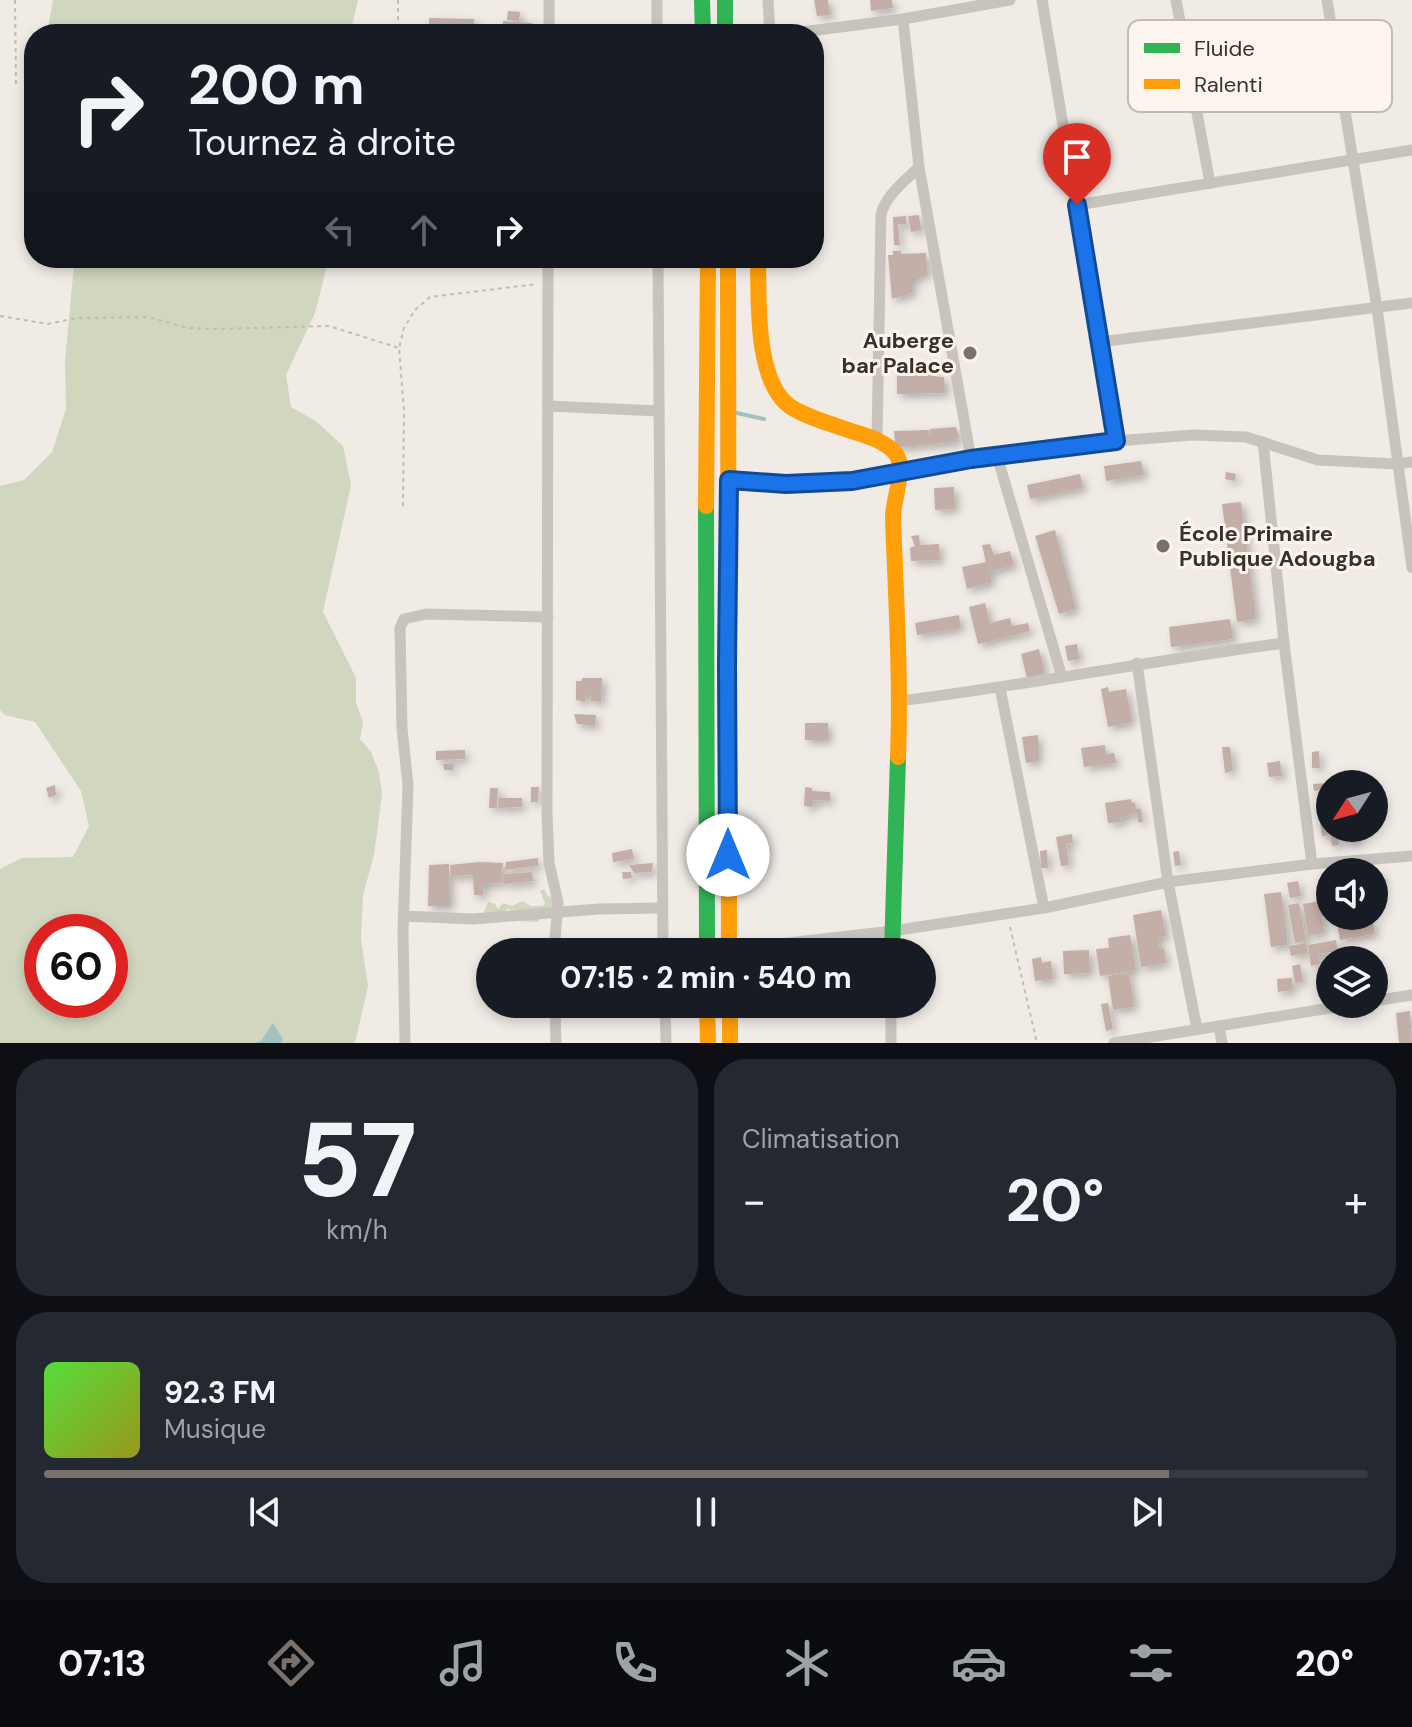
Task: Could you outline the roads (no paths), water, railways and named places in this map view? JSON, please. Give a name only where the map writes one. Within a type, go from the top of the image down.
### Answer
[{"type":"main road","points":[[702,0],[703,24]]},
{"type":"main road","points":[[725,0],[725,24]]},
{"type":"main road","points":[[707,938],[708,268]]},
{"type":"main road","points":[[728,268],[729,938]]},
{"type":"main road","points":[[758,268],[760,347],[778,394],[789,406],[804,414],[877,440],[896,454],[901,471],[892,505],[900,701],[892,938]]},
{"type":"main road","points":[[707,1018],[708,1043]]},
{"type":"main road","points":[[730,1018],[730,1043]]},
{"type":"street","points":[[549,0],[549,24]]},
{"type":"street","points":[[657,0],[657,24]]},
{"type":"street","points":[[768,0],[769,24]]},
{"type":"street","points":[[824,29],[1010,0]]},
{"type":"street","points":[[1042,0],[1116,441]]},
{"type":"street","points":[[1176,0],[1180,20]]},
{"type":"street","points":[[1327,0],[1330,20]]},
{"type":"street","points":[[903,19],[919,167],[971,459]]},
{"type":"street","points":[[1197,112],[1210,183]]},
{"type":"street","points":[[1345,112],[1377,308],[1412,568]]},
{"type":"street","points":[[1077,205],[1412,150]]},
{"type":"street","points":[[877,440],[881,215],[889,198],[919,167]]},
{"type":"street","points":[[548,268],[548,830],[549,863],[558,912],[555,938]]},
{"type":"street","points":[[658,268],[662,938]]},
{"type":"street","points":[[1099,342],[1412,303]]},
{"type":"street","points":[[548,406],[659,411]]},
{"type":"street","points":[[729,480],[819,484],[852,481],[971,459],[1116,441],[1207,435],[1246,437],[1318,460],[1412,462]]},
{"type":"street","points":[[1263,442],[1312,864]]},
{"type":"street","points":[[997,456],[1062,677]]},
{"type":"street","points":[[405,1043],[403,916],[408,785],[402,728],[400,628],[404,619],[426,614],[548,617]]},
{"type":"street","points":[[900,701],[1284,643]]},
{"type":"street","points":[[1137,663],[1168,882],[1197,1029]]},
{"type":"street","points":[[1000,688],[1044,908]]},
{"type":"street","points":[[835,938],[1044,908],[1168,882],[1312,864],[1412,856]]},
{"type":"street","points":[[403,916],[473,919],[599,909],[661,908]]},
{"type":"street","points":[[1388,999],[1412,995]]},
{"type":"street","points":[[1114,1043],[1316,1010]]},
{"type":"street","points":[[555,1018],[556,1043]]},
{"type":"street","points":[[665,1018],[666,1043]]},
{"type":"street","points":[[891,1018],[891,1043]]},
{"type":"street","points":[[1219,1026],[1222,1043]]},
{"type":"water","points":[[273,1023],[283,1039],[281,1043],[253,1043],[261,1041]]},
{"type":"waterway","points":[[737,413],[764,419]]},
{"type":"place","name":"Auberge bar Palace","points":[[970,353]]},
{"type":"place","name":"École Primaire Publique Adougba","points":[[1163,546]]}]
